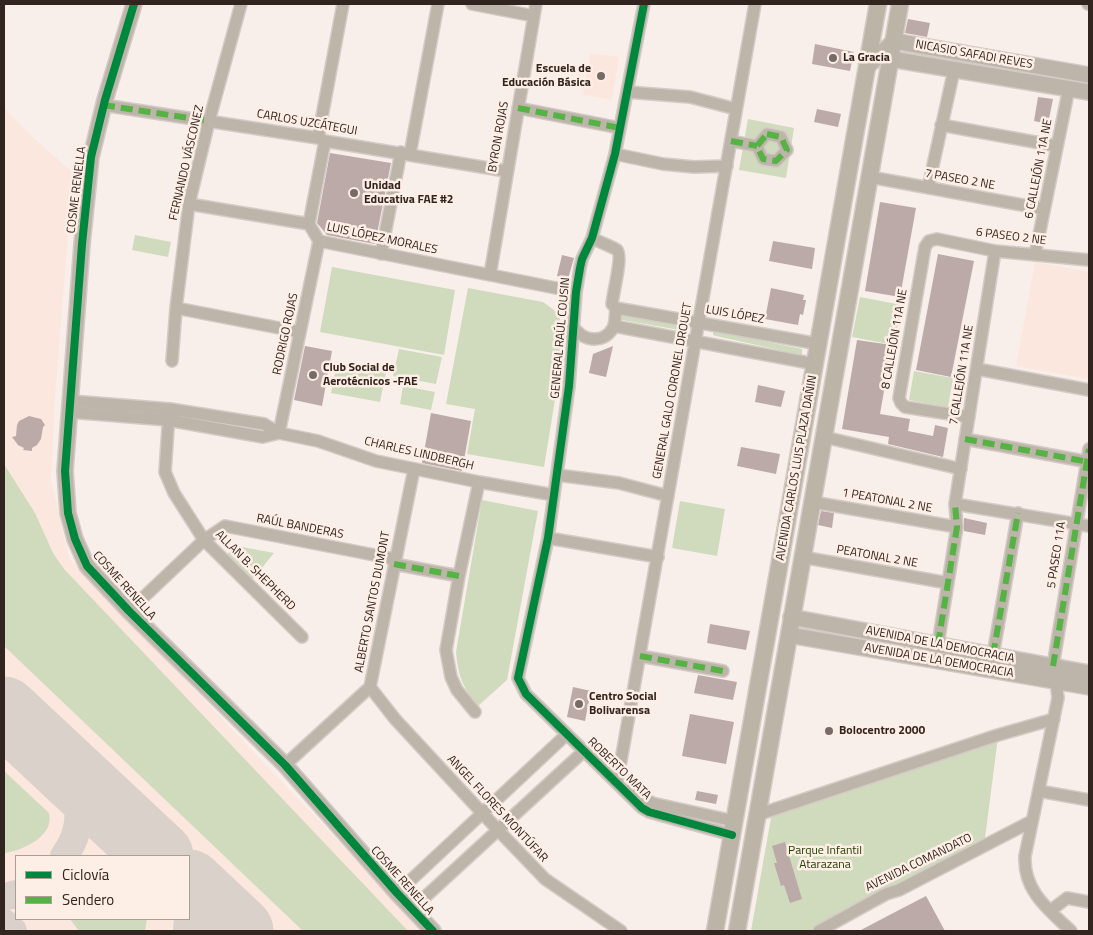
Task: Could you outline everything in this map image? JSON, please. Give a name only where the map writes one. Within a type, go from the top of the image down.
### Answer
[{"type":"main road","name":"AVENIDA CARLOS LUIS PLAZA DAÑIN","points":[[715,931],[878,4]]},
{"type":"main road","name":"AVENIDA CARLOS LUIS PLAZA DAÑIN","points":[[737,931],[900,4]]},
{"type":"street","name":"COSME RENELLA","points":[[134,4],[103,105],[91,157],[82,244],[65,471],[68,513],[75,539],[87,566],[129,611],[285,765],[397,893],[433,931]]},
{"type":"street","name":"FERNANDO VÁSCONEZ","points":[[172,361],[176,308],[189,204],[209,121],[241,4]]},
{"type":"street","points":[[309,224],[343,4]]},
{"type":"street","points":[[381,254],[438,4]]},
{"type":"street","points":[[472,4],[535,10]]},
{"type":"street","name":"GENERAL RAÚL COUSIN","points":[[518,678],[548,538],[569,386],[576,292],[582,259],[592,238],[615,154],[644,4]]},
{"type":"street","name":"GENERAL GALO CORONEL DROUET","points":[[618,783],[755,4]]},
{"type":"street","name":"BYRON ROJAS","points":[[490,275],[506,171],[535,10]]},
{"type":"street","points":[[868,66],[894,40]]},
{"type":"street","name":"NICASIO SAFADI REVES","points":[[894,40],[1089,75]]},
{"type":"street","name":"NICASIO SAFADI REVES","points":[[891,59],[1089,92]]},
{"type":"street","points":[[928,188],[954,70]]},
{"type":"street","name":"6 CALLEJÓN 11A NE","points":[[1035,254],[1069,88]]},
{"type":"street","points":[[627,92],[690,97],[736,109]]},
{"type":"street","name":"CARLOS UZCÁTEGUI","points":[[103,105],[321,139],[506,171]]},
{"type":"street","points":[[518,108],[620,128]]},
{"type":"street","points":[[942,125],[1057,146]]},
{"type":"street","points":[[731,141],[757,146]]},
{"type":"street","points":[[615,154],[663,164],[694,167],[727,166]]},
{"type":"street","name":"7 PASEO 2 NE","points":[[870,177],[1044,210]]},
{"type":"street","name":"LUIS LÓPEZ MORALES","points":[[189,204],[309,224],[319,241],[576,292]]},
{"type":"street","points":[[592,238],[616,248],[619,252],[620,261],[612,304],[616,308],[614,326],[815,364]]},
{"type":"street","name":"6 PASEO 2 NE","points":[[929,241],[937,239],[996,250],[1089,260]]},
{"type":"street","name":"RODRIGO ROJAS","points":[[279,433],[319,241]]},
{"type":"street","name":"8 CALLEJÓN 11A NE","points":[[929,241],[925,247],[899,398],[900,403],[905,407],[969,417]]},
{"type":"street","name":"7 CALLEJÓN 11A NE","points":[[938,644],[957,528],[955,504],[996,250]]},
{"type":"street","points":[[176,308],[300,332]]},
{"type":"street","name":"LUIS LÓPEZ","points":[[616,308],[819,344]]},
{"type":"street","name":"GENERAL RAÚL COUSIN","points":[[573,326],[577,333],[590,339],[598,339],[614,326]]},
{"type":"street","points":[[977,369],[1089,390]]},
{"type":"street","name":"CHARLES LINDBERGH","points":[[70,407],[169,415],[263,437],[279,433],[318,441],[376,461],[479,482],[554,494]]},
{"type":"street","name":"ALLAN B. SHEPHERD","points":[[169,415],[165,458],[165,472],[168,483],[204,540],[302,637]]},
{"type":"street","points":[[824,437],[961,469]]},
{"type":"street","points":[[965,439],[1088,462]]},
{"type":"street","name":"5 PASEO 11A","points":[[1053,666],[1089,449]]},
{"type":"street","name":"ALBERTO SANTOS DUMONT","points":[[285,765],[370,687],[414,468]]},
{"type":"street","points":[[557,475],[619,482],[668,496]]},
{"type":"street","points":[[475,712],[457,690],[451,677],[446,650],[459,576],[479,482]]},
{"type":"street","name":"1 PEATONAL 2 NE","points":[[812,502],[957,528]]},
{"type":"street","points":[[955,504],[1089,526]]},
{"type":"street","points":[[993,654],[1018,513]]},
{"type":"street","name":"RAÚL BANDERAS","points":[[129,611],[204,540],[225,526],[459,576]]},
{"type":"street","points":[[548,538],[658,557]]},
{"type":"street","name":"PEATONAL 2 NE","points":[[802,557],[948,583]]},
{"type":"street","name":"AVENIDA DE LA DEMOCRACIA","points":[[792,617],[1089,673]]},
{"type":"street","name":"AVENIDA DE LA DEMOCRACIA","points":[[788,634],[1089,687]]},
{"type":"street","points":[[640,656],[723,672]]},
{"type":"street","name":"ROBERTO MATA","points":[[518,678],[526,694],[618,783],[652,803],[733,828]]},
{"type":"street","points":[[1056,681],[1058,698],[1025,856],[1025,874],[1032,890],[1071,931]]},
{"type":"street","name":"ANGEL FLORES MONTÚFAR","points":[[370,687],[395,719],[482,814],[545,879],[621,931]]},
{"type":"street","points":[[758,816],[989,738],[1054,719]]},
{"type":"street","points":[[397,893],[567,734]]},
{"type":"street","points":[[412,909],[584,751]]},
{"type":"street","points":[[1039,791],[1089,800]]},
{"type":"street","name":"AVENIDA COMANDATO","points":[[818,931],[886,894],[908,886],[1032,821]]},
{"type":"street","points":[[1050,911],[1067,898],[1089,902]]},
{"type":"shaded area","name":"Escuela de Educación Básica","points":[[590,53],[619,57],[612,100],[583,95]]},
{"type":"shaded area","points":[[4,108],[73,173],[55,397],[51,480],[69,558],[424,931],[4,931]]},
{"type":"shaded area","points":[[1035,262],[1089,272],[1089,379],[1016,366]]},
{"type":"green space","points":[[748,119],[794,128],[786,178],[739,170]]},
{"type":"green space","points":[[135,235],[171,242],[168,257],[132,250]]},
{"type":"green space","points":[[332,267],[455,290],[444,355],[320,332]]},
{"type":"green space","points":[[468,288],[543,302],[554,310],[560,319],[561,363],[544,467],[467,454],[475,409],[446,404]]},
{"type":"green space","points":[[860,297],[902,305],[894,345],[852,337]]},
{"type":"green space","points":[[618,314],[688,326],[689,329],[685,331],[617,319]]},
{"type":"green space","points":[[713,331],[802,349],[802,355],[716,336],[713,335]]},
{"type":"green space","points":[[399,349],[442,357],[436,384],[393,376]]},
{"type":"green space","points":[[337,362],[386,372],[380,402],[331,393]]},
{"type":"green space","points":[[914,371],[953,378],[948,407],[909,400]]},
{"type":"green space","points":[[403,386],[435,392],[431,410],[400,404]]},
{"type":"green space","points":[[4,464],[35,513],[53,553],[64,569],[408,931],[303,931],[4,646]]},
{"type":"green space","points":[[482,500],[538,511],[507,680],[478,706],[462,681],[456,652]]},
{"type":"green space","points":[[680,501],[725,509],[717,556],[672,548]]},
{"type":"green space","points":[[237,546],[274,553],[252,580],[225,556]]},
{"type":"green space","name":"Parque Infantil Atarazana","points":[[998,737],[984,846],[817,931],[751,931],[772,812]]},
{"type":"green space","points":[[4,771],[49,813],[50,821],[47,829],[36,841],[28,846],[4,853]]},
{"type":"green space","points":[[71,920],[147,920],[145,931],[79,931]]},
{"type":"building","points":[[908,19],[930,23],[927,37],[905,33]]},
{"type":"building","name":"La Gracia","points":[[815,44],[854,52],[850,71],[812,64]]},
{"type":"building","points":[[1038,97],[1053,99],[1048,124],[1034,121]]},
{"type":"building","points":[[817,109],[841,114],[838,127],[814,122]]},
{"type":"building","name":"Unidad Educativa FAE #2","points":[[330,153],[391,163],[375,244],[327,235],[317,223]]},
{"type":"building","points":[[880,202],[916,208],[900,297],[865,291]]},
{"type":"building","points":[[773,241],[815,248],[812,269],[769,261]]},
{"type":"building","points":[[938,254],[974,261],[951,377],[916,370]]},
{"type":"building","points":[[562,255],[574,258],[568,279],[557,276]]},
{"type":"building","points":[[771,288],[804,295],[803,300],[806,300],[803,315],[800,314],[798,325],[765,319]]},
{"type":"building","points":[[857,340],[892,345],[880,414],[910,419],[908,431],[933,436],[935,425],[948,428],[943,457],[888,444],[889,437],[842,429]]},
{"type":"building","name":"Club Social de Aerotécnicos -FAE","points":[[305,346],[332,351],[322,406],[294,400]]},
{"type":"building","points":[[613,346],[606,377],[589,373],[593,354]]},
{"type":"building","points":[[758,385],[785,391],[781,407],[755,402]]},
{"type":"building","points":[[431,413],[471,421],[462,471],[422,463]]},
{"type":"building","points":[[29,416],[41,419],[45,425],[41,439],[32,448],[32,451],[23,450],[24,448],[18,445],[12,437],[16,436],[19,421]]},
{"type":"building","points":[[741,447],[780,454],[776,474],[737,466]]},
{"type":"building","points":[[821,511],[834,513],[832,528],[818,525]]},
{"type":"building","points":[[964,518],[987,523],[985,535],[964,531]]},
{"type":"building","points":[[710,624],[750,631],[746,650],[707,643]]},
{"type":"building","points":[[698,675],[737,682],[733,700],[694,693]]},
{"type":"building","name":"Centro Social Bolivarensa","points":[[573,687],[591,691],[585,721],[567,717]]},
{"type":"building","points":[[690,714],[734,722],[726,764],[682,756]]},
{"type":"building","points":[[697,791],[718,795],[716,804],[695,800]]},
{"type":"building","points":[[785,842],[802,899],[790,903],[784,885],[781,886],[774,863],[777,863],[772,846]]},
{"type":"building","points":[[926,896],[945,931],[859,931],[899,910]]},
{"type":"taxiway","points":[[55,759],[70,782],[78,806],[77,831],[65,855]]},
{"type":"taxiway","points":[[4,897],[15,894]]},
{"type":"taxiway","points":[[187,931],[188,920]]},
{"type":"taxiway","points":[[4,923],[13,931]]},
{"type":"runway","points":[[4,711],[158,855]]},
{"type":"runway","points":[[190,885],[239,931]]},
{"type":"marked path","points":[[103,105],[209,121]]},
{"type":"marked path","points":[[518,108],[620,128]]},
{"type":"marked path","points":[[767,134],[781,137],[787,150],[776,161],[763,159],[757,146],[767,134]]},
{"type":"marked path","points":[[731,141],[757,146]]},
{"type":"marked path","points":[[965,439],[1089,462]]},
{"type":"marked path","points":[[1053,666],[1089,449]]},
{"type":"marked path","points":[[938,644],[957,527],[955,504]]},
{"type":"marked path","points":[[993,655],[1018,513]]},
{"type":"marked path","points":[[394,564],[459,576]]},
{"type":"marked path","points":[[640,656],[723,671]]},
{"type":"cycle path","points":[[134,4],[105,100],[91,157],[82,244],[65,471],[68,513],[75,539],[87,566],[129,611],[285,765],[397,893],[433,931]]},
{"type":"cycle path","points":[[644,4],[615,154],[592,238],[580,268],[576,292],[569,386],[548,538],[518,678],[526,694],[642,808],[649,812],[732,835]]},
{"type":"place","name":"La Gracia","points":[[833,58]]},
{"type":"place","name":"Escuela de Educación Básica","points":[[601,76]]},
{"type":"place","name":"Unidad Educativa FAE #2","points":[[354,193]]},
{"type":"place","name":"Club Social de Aerotécnicos -FAE","points":[[313,375]]},
{"type":"place","name":"Centro Social Bolivarensa","points":[[579,704]]},
{"type":"place","name":"Bolocentro 2000","points":[[829,731]]}]
